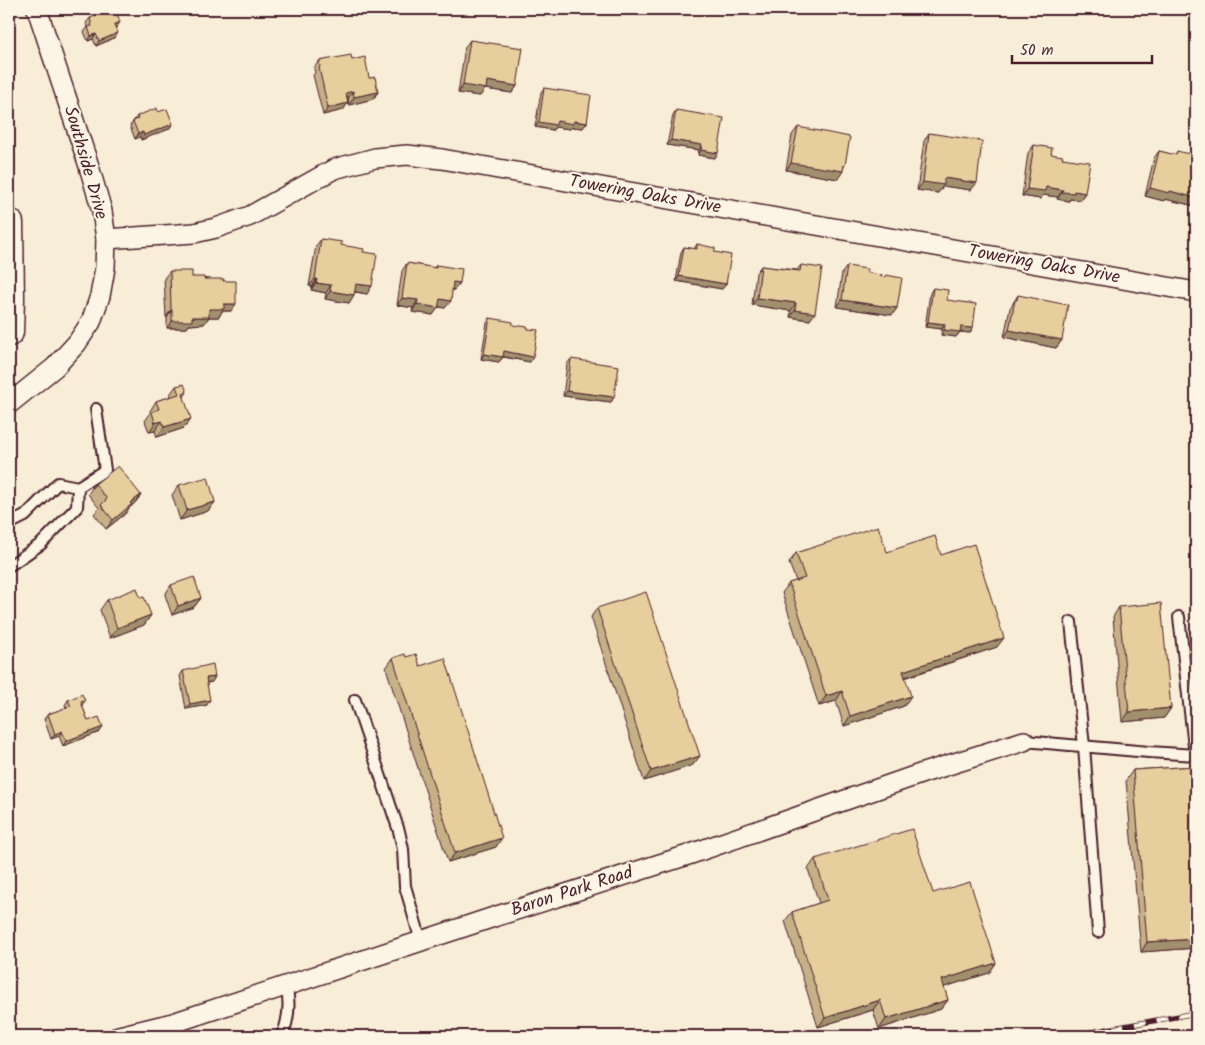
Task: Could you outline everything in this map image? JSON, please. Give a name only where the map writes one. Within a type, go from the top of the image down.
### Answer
[{"type":"main road","points":[[9,223],[9,332]]},
{"type":"street","name":"Southside Drive","points":[[9,404],[55,367],[77,343],[92,322],[100,296],[105,268],[106,239],[102,211],[37,9]]},
{"type":"street","name":"Towering Oaks Drive","points":[[106,239],[194,233],[216,228],[250,216],[334,168],[375,158],[407,155],[442,159],[1196,292]]},
{"type":"street","name":"Baron Park Road","points":[[118,1036],[173,1023],[421,941],[688,856],[923,773],[1024,741]]},
{"type":"lane","points":[[9,524],[25,516],[58,483],[78,487],[105,470],[96,409]]},
{"type":"lane","points":[[9,566],[41,544],[77,507],[78,487]]},
{"type":"lane","points":[[1024,741],[1196,755],[1179,617]]},
{"type":"lane","points":[[1071,622],[1084,746],[1098,932]]},
{"type":"lane","points":[[355,700],[403,849],[405,886],[421,941]]},
{"type":"lane","points":[[282,1036],[289,1014],[286,986]]},
{"type":"building","points":[[109,11],[110,13],[116,11],[120,22],[114,25],[118,33],[99,41],[96,34],[91,36],[88,27],[92,26],[90,18]]},
{"type":"building","points":[[470,40],[523,48],[517,86],[487,81],[486,89],[463,85]]},
{"type":"building","points":[[351,55],[352,60],[365,57],[369,78],[375,77],[378,92],[354,97],[353,91],[346,93],[348,103],[328,108],[319,61]]},
{"type":"building","points":[[544,88],[591,95],[587,123],[574,121],[573,124],[557,121],[556,125],[539,122]]},
{"type":"building","points":[[157,108],[158,112],[167,109],[173,124],[144,135],[143,132],[138,134],[133,121],[138,119],[137,116]]},
{"type":"building","points":[[676,110],[724,118],[718,153],[701,150],[702,145],[671,140]]},
{"type":"building","points":[[798,127],[850,137],[843,171],[791,163]]},
{"type":"building","points":[[929,133],[982,141],[977,183],[944,178],[944,185],[923,182]]},
{"type":"building","points":[[1034,145],[1052,148],[1051,154],[1063,156],[1062,158],[1090,162],[1085,193],[1074,191],[1074,193],[1062,192],[1063,190],[1046,187],[1045,191],[1027,189]]},
{"type":"building","points":[[1159,151],[1176,155],[1177,151],[1193,155],[1191,162],[1196,163],[1196,198],[1150,188]]},
{"type":"building","points":[[321,239],[342,242],[341,245],[364,249],[363,252],[377,254],[372,286],[356,284],[354,295],[330,291],[331,285],[316,283]]},
{"type":"building","points":[[697,244],[715,248],[715,252],[731,255],[726,284],[679,276],[684,247],[697,249]]},
{"type":"building","points":[[407,263],[436,268],[436,265],[462,269],[460,283],[453,282],[451,301],[440,299],[438,308],[417,304],[418,300],[402,298]]},
{"type":"building","points":[[801,265],[822,268],[815,313],[795,310],[796,303],[757,298],[761,266],[800,271]]},
{"type":"building","points":[[847,266],[867,269],[867,273],[902,278],[897,308],[842,300]]},
{"type":"building","points":[[170,271],[192,271],[192,277],[236,281],[236,304],[224,304],[224,309],[209,309],[209,317],[192,317],[192,321],[172,321]]},
{"type":"building","points":[[933,288],[948,290],[947,300],[976,304],[973,328],[961,327],[960,332],[944,330],[945,324],[928,322]]},
{"type":"building","points":[[1018,295],[1068,305],[1062,340],[1009,330],[1015,300],[1017,300]]},
{"type":"building","points":[[490,318],[513,322],[513,325],[538,330],[533,357],[504,351],[503,357],[484,354]]},
{"type":"building","points":[[571,359],[619,366],[614,397],[567,391]]},
{"type":"building","points":[[184,384],[187,392],[183,394],[191,419],[164,427],[162,421],[155,423],[152,412],[159,409],[156,401],[179,394],[176,386]]},
{"type":"building","points":[[118,466],[141,495],[113,520],[101,505],[107,499],[95,484]]},
{"type":"building","points":[[208,477],[215,502],[187,510],[179,485]]},
{"type":"building","points":[[878,526],[887,552],[935,536],[941,555],[974,544],[1004,638],[903,671],[911,696],[850,716],[842,691],[826,696],[789,583],[805,578],[796,553]]},
{"type":"building","points":[[194,577],[201,598],[178,606],[171,585]]},
{"type":"building","points":[[137,588],[140,598],[144,597],[151,615],[117,628],[107,600]]},
{"type":"building","points":[[646,592],[700,756],[651,771],[597,608]]},
{"type":"building","points":[[1161,603],[1171,708],[1129,712],[1119,607]]},
{"type":"building","points":[[405,654],[406,657],[416,654],[420,666],[445,658],[502,838],[455,853],[393,658]]},
{"type":"building","points":[[213,664],[215,677],[206,678],[210,700],[190,704],[183,671]]},
{"type":"building","points":[[82,694],[85,701],[81,702],[88,721],[99,717],[103,727],[66,741],[62,731],[55,734],[48,714],[71,706],[68,700]]},
{"type":"building","points":[[1196,766],[1196,939],[1147,942],[1133,770]]},
{"type":"building","points":[[912,829],[933,893],[970,882],[996,963],[942,980],[948,1000],[886,1019],[880,1000],[825,1018],[792,912],[828,900],[815,859]]},
{"type":"railway","points":[[1070,1036],[1196,1013]]}]
